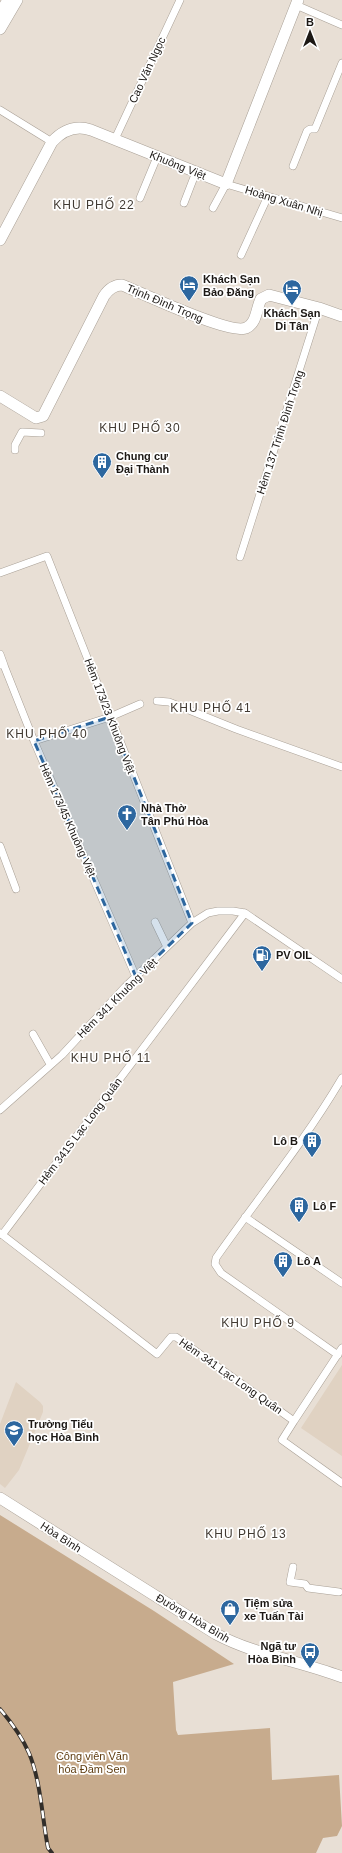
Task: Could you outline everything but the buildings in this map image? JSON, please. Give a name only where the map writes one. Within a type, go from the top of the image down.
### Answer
[{"type":"street","points":[[0,13],[8,0]]},
{"type":"street","points":[[0,29],[17,0]]},
{"type":"street","name":"Cao Văn Ngọc","points":[[115,139],[180,0]]},
{"type":"street","points":[[213,208],[226,184],[297,3],[342,25]]},
{"type":"street","points":[[293,166],[307,131],[314,129],[339,77],[342,63]]},
{"type":"street","points":[[0,110],[52,142]]},
{"type":"street","name":"Khuông Việt","points":[[0,240],[52,142],[63,132],[77,128],[88,128],[226,184]]},
{"type":"street","points":[[140,198],[157,157]]},
{"type":"street","points":[[184,203],[196,172]]},
{"type":"street","name":"Hoàng Xuân Nhị","points":[[226,184],[342,218]]},
{"type":"street","points":[[241,255],[268,196]]},
{"type":"street","name":"Trịnh Đình Trọng","points":[[0,396],[36,418],[43,416],[104,296],[111,288],[119,285],[212,323],[237,329],[246,328],[251,325],[261,299],[264,296],[269,295],[319,308],[342,316]]},
{"type":"street","name":"Hẻm 137 Trịnh Đình Trọng","points":[[240,556],[319,308]]},
{"type":"street","points":[[15,450],[15,445],[22,432],[41,433]]},
{"type":"street","name":"Hẻm 173/23 Khuông Việt","points":[[0,573],[48,556],[192,923]]},
{"type":"street","name":"Hẻm 173/45 Khuông Việt","points":[[0,654],[2,665],[136,977]]},
{"type":"street","points":[[157,701],[169,702],[236,730],[342,767]]},
{"type":"street","points":[[34,741],[110,717],[140,704]]},
{"type":"street","points":[[0,846],[16,888]]},
{"type":"street","name":"Hẻm 341 Khuông Việt","points":[[0,1110],[50,1064],[192,923],[208,913],[218,911],[245,913]]},
{"type":"street","points":[[245,913],[342,980]]},
{"type":"street","name":"Hẻm 341S Lạc Long Quân","points":[[1,1234],[245,913]]},
{"type":"street","points":[[155,922],[167,947]]},
{"type":"street","points":[[33,1034],[50,1064]]},
{"type":"street","points":[[338,1355],[216,1268],[215,1264],[216,1258],[330,1099],[342,1078]]},
{"type":"street","points":[[245,1217],[342,1283]]},
{"type":"street","name":"Hẻm 341 Lạc Long Quân","points":[[1,1234],[157,1354],[169,1338],[173,1336],[176,1337],[294,1420],[282,1440],[342,1483]]},
{"type":"street","points":[[294,1420],[342,1348]]},
{"type":"street","name":"Hòa Bình","points":[[0,1498],[122,1576]]},
{"type":"street","points":[[293,1567],[290,1582],[305,1584],[308,1588],[339,1592]]},
{"type":"street","name":"Đường Hòa Bình","points":[[122,1576],[223,1638],[268,1654],[313,1666],[342,1677]]},
{"type":"street","name":"Đường Hòa Bình","points":[[313,1666],[326,1666],[342,1669]]},
{"type":"highlighted area","points":[[110,717],[192,923],[136,977],[85,857],[34,741]]},
{"type":"shaded area","points":[[342,1365],[342,1456],[301,1428]]},
{"type":"shaded area","name":"Trường Tiểu học Hòa Bình","points":[[16,1382],[40,1402],[43,1406],[43,1412],[19,1470],[5,1488],[0,1484],[0,1424]]},
{"type":"green space","name":"Công viên Văn hóa Đầm Sen","points":[[0,1515],[154,1611],[234,1664],[173,1682],[176,1730],[178,1735],[270,1728],[272,1780],[339,1775],[342,1826],[337,1836],[323,1838],[316,1853],[0,1853]]},
{"type":"railway","points":[[0,1709],[23,1741],[33,1764],[39,1788],[48,1848],[52,1853]]},
{"type":"place","name":"Khách Sạn Bảo Đăng","points":[[189,302]]},
{"type":"place","name":"Khách Sạn Di Tân","points":[[292,306]]},
{"type":"place","name":"Chung cư Đại Thành","points":[[102,479]]},
{"type":"place","name":"Nhà Thờ Tân Phú Hòa","points":[[127,831]]},
{"type":"place","name":"PV OIL","points":[[262,972]]},
{"type":"place","name":"Lô B","points":[[312,1158]]},
{"type":"place","name":"Lô F","points":[[299,1223]]},
{"type":"place","name":"Lô A","points":[[283,1278]]},
{"type":"place","name":"Trường Tiểu học Hòa Bình","points":[[14,1447]]},
{"type":"place","name":"Tiệm sửa xe Tuấn Tài","points":[[230,1626]]},
{"type":"place","name":"Ngã tư Hòa Bình","points":[[310,1669]]},
{"type":"district","name":"KHU PHỐ 22","points":[[94,205]]},
{"type":"district","name":"KHU PHỐ 30","points":[[140,428]]},
{"type":"district","name":"KHU PHỐ 41","points":[[211,708]]},
{"type":"district","name":"KHU PHỐ 40","points":[[47,734]]},
{"type":"district","name":"KHU PHỐ 11","points":[[111,1058]]},
{"type":"district","name":"KHU PHỐ 9","points":[[258,1323]]},
{"type":"district","name":"KHU PHỐ 13","points":[[246,1534]]}]
